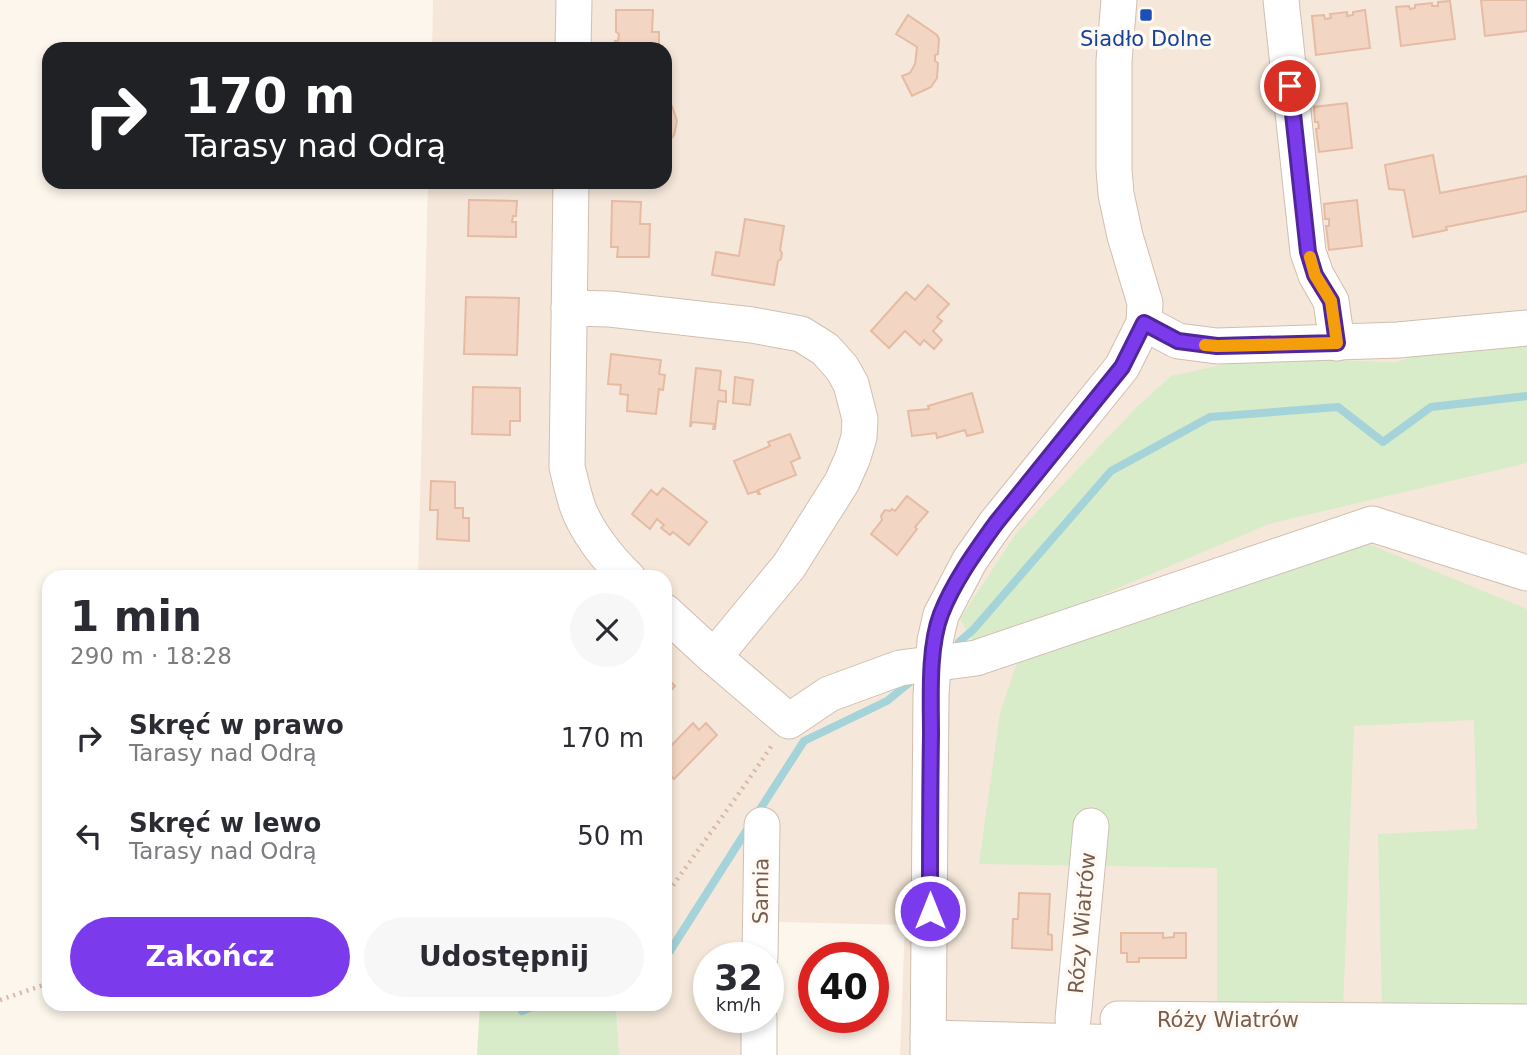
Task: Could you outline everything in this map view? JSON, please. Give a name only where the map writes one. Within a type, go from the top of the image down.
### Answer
[{"type":"street","points":[[573,42],[574,0]]},
{"type":"street","points":[[1119,0],[1114,61],[1114,169],[1125,236],[1145,303],[1144,323],[1122,367],[996,523],[970,560],[941,615],[933,663],[931,708],[928,1037],[1308,1051],[1527,1050]]},
{"type":"street","points":[[1281,0],[1308,252],[1315,275],[1331,301],[1337,343]]},
{"type":"street","points":[[571,189],[567,467],[578,507],[596,541],[619,570]]},
{"type":"street","points":[[569,308],[610,309],[752,325],[801,334],[825,349],[852,384],[860,419],[859,437],[842,482],[789,566],[714,657]]},
{"type":"street","points":[[1144,323],[1178,341],[1217,346],[1337,343],[1455,336],[1527,328]]},
{"type":"street","points":[[672,618],[789,721],[829,694],[900,668],[976,658],[1372,524],[1527,573]]},
{"type":"street","name":"Sarnia","points":[[760,942],[762,825]]},
{"type":"street","name":"Rózy Wiatrów","points":[[1073,1019],[1091,826]]},
{"type":"street","name":"Róży Wiatrów","points":[[928,1037],[1073,1019],[1527,1022]]},
{"type":"street","points":[[759,1033],[759,1055]]},
{"type":"path","points":[[672,887],[789,721]]},
{"type":"path","points":[[0,1000],[42,985]]},
{"type":"shaded area","points":[[433,0],[1527,0],[1527,1055],[900,1055],[905,925],[779,922],[778,942],[693,942],[693,1033],[776,1033],[775,1055],[619,1055],[616,1011],[672,1011],[672,570],[418,570],[428,189],[672,189],[672,42],[432,42]]},
{"type":"green space","points":[[1527,321],[1527,463],[1269,524],[977,648],[960,619],[1015,535],[1137,407],[1171,376],[1253,358],[1396,362]]},
{"type":"green space","points":[[1364,542],[1527,609],[1527,1008],[1382,1010],[1378,834],[1477,829],[1474,720],[1354,726],[1343,1012],[1217,1014],[1217,868],[979,864],[1000,713],[1020,654]]},
{"type":"green space","points":[[480,1011],[616,1011],[619,1055],[477,1055]]},
{"type":"building","points":[[1481,0],[1527,0],[1527,31],[1485,36]]},
{"type":"building","points":[[1450,1],[1455,39],[1401,46],[1396,7],[1409,6],[1410,9],[1415,8],[1415,5],[1432,3],[1432,6],[1438,6],[1438,2]]},
{"type":"building","points":[[616,10],[653,10],[652,32],[659,32],[659,42],[615,42],[618,41],[619,34],[616,32]]},
{"type":"building","points":[[1365,10],[1370,48],[1316,55],[1312,16],[1324,15],[1325,19],[1331,18],[1330,14],[1347,12],[1347,16]]},
{"type":"building","points":[[908,15],[939,39],[938,54],[935,55],[935,61],[938,63],[937,78],[931,87],[912,96],[902,76],[910,73],[915,64],[917,47],[896,34]]},
{"type":"building","points":[[1347,103],[1352,148],[1319,152],[1316,129],[1319,128],[1318,122],[1315,122],[1314,107]]},
{"type":"building","points":[[672,106],[677,121],[672,137]]},
{"type":"building","points":[[1433,155],[1440,193],[1527,176],[1527,211],[1446,227],[1447,230],[1413,237],[1404,190],[1389,189],[1385,165]]},
{"type":"building","points":[[469,200],[517,201],[516,216],[513,216],[512,222],[516,222],[516,237],[468,236]]},
{"type":"building","points":[[1357,200],[1362,246],[1329,250],[1326,226],[1329,226],[1329,219],[1325,219],[1324,204]]},
{"type":"building","points":[[612,201],[641,202],[640,224],[650,224],[649,257],[617,257],[618,247],[611,247]]},
{"type":"building","points":[[745,219],[784,226],[781,259],[778,261],[774,285],[712,275],[716,252],[739,256]]},
{"type":"building","points":[[928,285],[949,304],[937,317],[942,321],[933,331],[942,340],[934,349],[924,340],[920,345],[905,331],[889,348],[871,331],[906,292],[915,300]]},
{"type":"building","points":[[466,297],[519,298],[517,355],[464,354]]},
{"type":"building","points":[[611,354],[661,360],[659,374],[665,375],[663,390],[659,389],[656,414],[627,411],[628,395],[620,394],[621,385],[608,384]]},
{"type":"building","points":[[696,368],[721,371],[719,390],[726,391],[726,402],[718,401],[715,429],[714,424],[692,422],[690,426]]},
{"type":"building","points":[[735,377],[753,380],[750,405],[733,403]]},
{"type":"building","points":[[473,387],[520,388],[520,421],[510,421],[510,435],[472,434]]},
{"type":"building","points":[[972,393],[983,432],[967,436],[965,430],[937,438],[936,433],[912,436],[908,411],[929,409],[928,406]]},
{"type":"building","points":[[790,434],[800,458],[791,462],[796,475],[758,490],[760,494],[757,491],[748,494],[734,461],[770,446],[768,442]]},
{"type":"building","points":[[431,481],[455,482],[455,508],[463,508],[463,518],[469,518],[469,541],[437,539],[438,510],[430,510]]},
{"type":"building","points":[[663,488],[707,522],[689,545],[673,532],[670,535],[661,528],[664,525],[657,519],[650,529],[632,514],[651,490],[657,495]]},
{"type":"building","points":[[907,496],[928,512],[897,555],[871,534],[882,520],[881,516],[885,510],[895,511]]},
{"type":"building","points":[[693,723],[699,730],[706,723],[717,735],[674,779],[672,745]]},
{"type":"building","points":[[1019,893],[1050,894],[1048,934],[1052,935],[1052,950],[1012,948],[1013,919],[1018,919]]},
{"type":"building","points":[[1121,933],[1163,933],[1163,938],[1174,937],[1174,933],[1186,933],[1186,958],[1139,958],[1139,962],[1127,962],[1127,953],[1121,953]]},
{"type":"waterway","points":[[959,642],[973,630],[1111,471],[1210,417],[1338,407],[1383,442],[1431,407],[1527,396]]},
{"type":"waterway","points":[[757,814],[804,741],[887,701],[909,683]]},
{"type":"waterway","points":[[672,948],[750,825]]},
{"type":"slow traffic","points":[[1205,345],[1337,343],[1331,301],[1315,275],[1310,257]]},
{"type":"place","name":"Siadło Dolne","points":[[1146,15]]},
{"type":"route","points":[[930,911],[931,695],[935,640],[941,615],[953,589],[983,541],[1122,367],[1144,323],[1178,341],[1217,346],[1337,343],[1331,301],[1315,275],[1308,252],[1290,86]]}]
